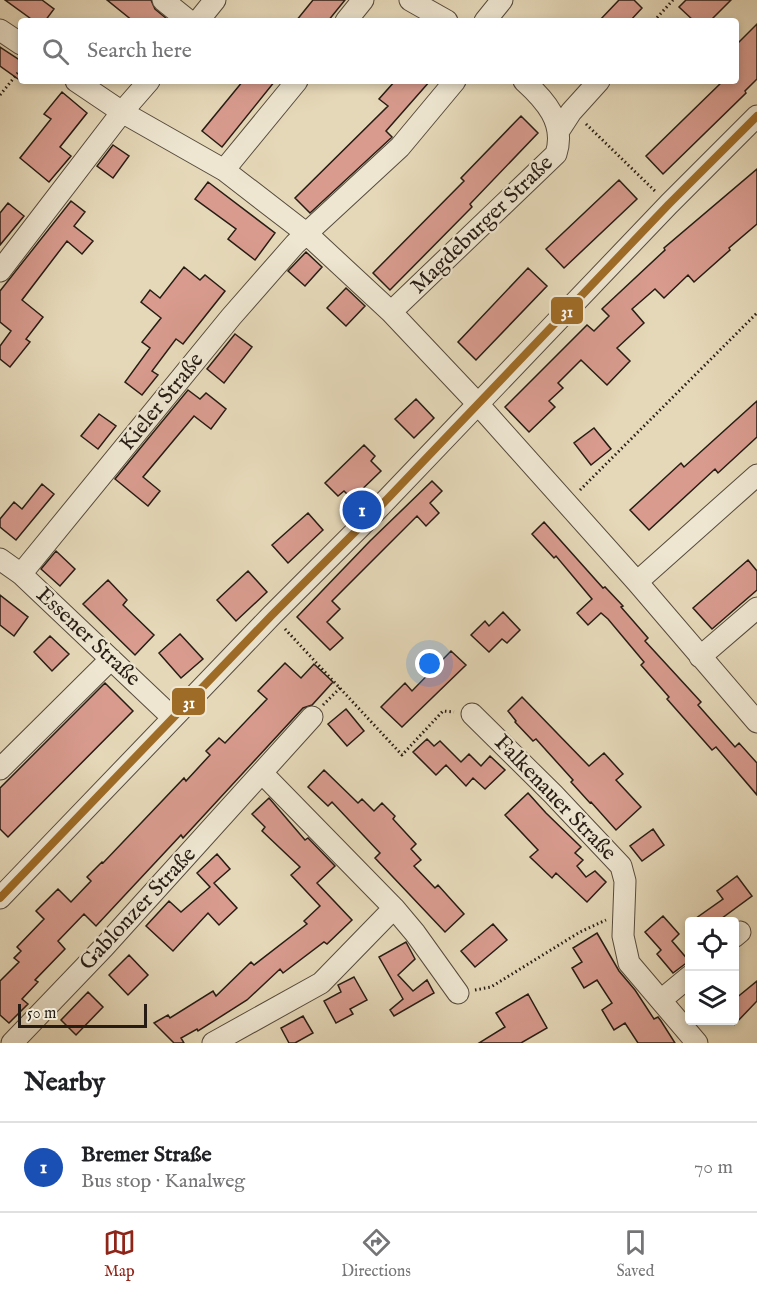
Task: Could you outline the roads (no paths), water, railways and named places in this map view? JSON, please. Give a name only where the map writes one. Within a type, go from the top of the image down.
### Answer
[{"type":"street","points":[[163,0],[185,18]]},
{"type":"street","points":[[200,18],[215,0]]},
{"type":"street","points":[[348,18],[363,0]]},
{"type":"street","points":[[410,0],[442,18]]},
{"type":"street","points":[[487,18],[502,0]]},
{"type":"street","points":[[0,30],[18,42]]},
{"type":"street","points":[[80,84],[122,112],[224,170],[307,234],[392,312],[637,582],[757,722]]},
{"type":"street","points":[[0,271],[122,112],[146,84]]},
{"type":"street","points":[[224,170],[295,84]]},
{"type":"street","name":"Kieler Straße","points":[[21,574],[231,317],[296,244],[400,147],[452,84]]},
{"type":"street","name":"Magdeburger Straße","points":[[392,312],[552,159],[558,148],[558,132],[554,117],[547,102],[527,84]]},
{"type":"street","name":"Magdeburger Straße","points":[[558,132],[571,112],[596,84]]},
{"type":"street","points":[[2,891],[371,516],[669,204],[757,116]]},
{"type":"street","points":[[637,582],[757,475]]},
{"type":"street","name":"Essener Straße","points":[[0,559],[21,574],[173,718]]},
{"type":"street","points":[[700,657],[757,608]]},
{"type":"street","points":[[0,769],[111,659]]},
{"type":"street","name":"Falkenauer Straße","points":[[472,714],[546,786],[621,866],[625,881],[623,936],[629,963],[697,1043]]},
{"type":"street","name":"Gablonzer Straße","points":[[12,1043],[104,947],[312,717]]},
{"type":"street","points":[[262,773],[394,908],[458,993]]},
{"type":"street","points":[[213,1043],[321,983],[394,908]]},
{"type":"street","points":[[661,1000],[685,980]]},
{"type":"place","name":"Bremer Straße","points":[[362,510]]}]
